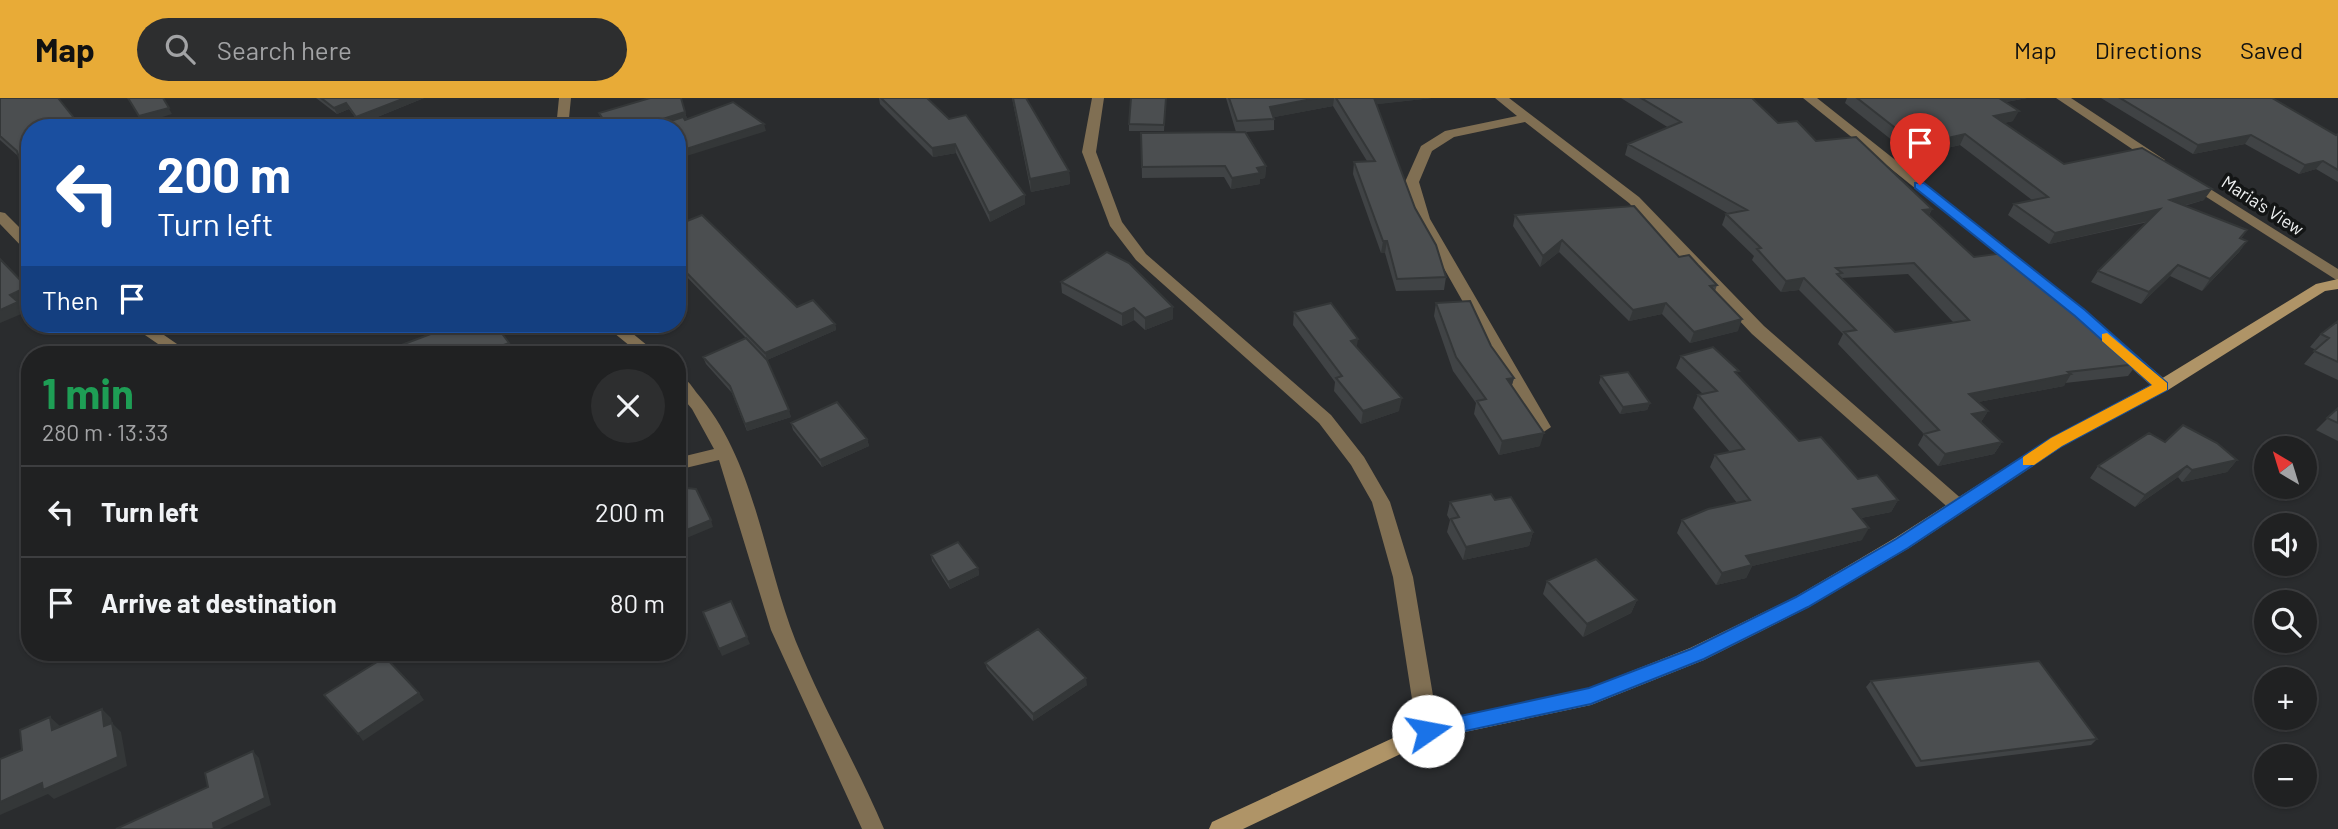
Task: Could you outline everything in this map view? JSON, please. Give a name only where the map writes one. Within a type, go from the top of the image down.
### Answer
[{"type":"street","points":[[563,119],[565,98]]},
{"type":"street","points":[[1098,98],[1089,152],[1115,223],[1141,257],[1325,419],[1358,461],[1381,502],[1403,577],[1428,731]]},
{"type":"street","points":[[1501,98],[1634,201],[1758,330],[1958,506]]},
{"type":"street","points":[[1809,98],[2042,283],[2162,386]]},
{"type":"street","name":"Maria's View","points":[[2062,98],[2338,276]]},
{"type":"street","points":[[1527,118],[1450,134],[1426,149],[1412,182],[1423,219],[1542,427]]},
{"type":"street","points":[[0,216],[21,238]]},
{"type":"street","points":[[1220,829],[1428,731],[1591,696],[1697,654],[1802,602],[2057,442],[2162,386],[2321,287],[2338,284]]},
{"type":"street","points":[[151,333],[171,346]]},
{"type":"street","points":[[623,333],[639,346]]},
{"type":"street","points":[[686,388],[694,396],[725,452],[782,631],[873,829]]},
{"type":"street","points":[[686,462],[725,452]]},
{"type":"building","points":[[0,98],[58,98],[75,119],[21,119],[21,164],[17,151],[0,136]]},
{"type":"building","points":[[128,98],[163,98],[169,108],[139,116]]},
{"type":"building","points":[[321,98],[405,98],[356,117],[346,103],[334,108]]},
{"type":"building","points":[[650,98],[681,98],[685,112],[663,119],[603,119],[599,113]]},
{"type":"building","points":[[881,98],[927,98],[949,119],[966,115],[1025,195],[989,213],[955,144],[932,148]]},
{"type":"building","points":[[1013,98],[1026,98],[1069,171],[1030,179]]},
{"type":"building","points":[[1131,98],[1166,98],[1164,125],[1129,124]]},
{"type":"building","points":[[1229,98],[1317,98],[1270,107],[1274,119],[1237,121]]},
{"type":"building","points":[[1336,98],[1374,98],[1415,208],[1436,245],[1446,277],[1397,279],[1387,241],[1383,241],[1354,162],[1375,161]]},
{"type":"building","points":[[1641,98],[1752,98],[1778,123],[1797,121],[1816,141],[1856,137],[1932,209],[1923,210],[1974,257],[2011,252],[2137,364],[2068,372],[2071,374],[1969,394],[1988,411],[1972,414],[2002,442],[1945,454],[1924,434],[1939,430],[1844,332],[1856,330],[1804,278],[1786,281],[1757,249],[1761,248],[1726,214],[1747,210],[1628,144],[1681,122]],"holes":[[[1914,263],[1969,320],[1895,332],[1837,274],[1842,273],[1836,268]]]},
{"type":"building","points":[[1857,98],[1999,98],[2019,111],[1994,116],[2064,164],[2142,148],[2212,189],[2170,200],[2247,230],[2240,238],[2247,241],[2210,279],[2178,265],[2149,292],[2098,271],[2160,209],[2055,233],[2014,204],[2048,197],[1965,134],[1917,145]]},
{"type":"building","points":[[2120,98],[2272,98],[2338,134],[2338,170],[2323,161],[2305,165],[2251,135],[2198,145]]},
{"type":"building","points":[[733,102],[764,124],[686,149],[686,120]]},
{"type":"building","points":[[1245,132],[1266,166],[1257,168],[1260,173],[1232,178],[1225,166],[1142,167],[1141,133]]},
{"type":"building","points":[[1634,206],[1679,257],[1689,255],[1717,285],[1710,286],[1742,319],[1694,332],[1666,303],[1633,310],[1562,240],[1543,256],[1515,215]]},
{"type":"building","points":[[702,215],[797,307],[813,300],[835,324],[765,353],[686,272],[686,221]]},
{"type":"building","points":[[1107,252],[1129,263],[1173,307],[1145,318],[1134,308],[1122,314],[1061,282]]},
{"type":"building","points":[[0,259],[21,281],[21,290],[10,295],[18,302],[0,310]]},
{"type":"building","points":[[1470,301],[1491,346],[1514,378],[1507,379],[1544,433],[1502,441],[1477,401],[1486,399],[1456,357],[1436,303]]},
{"type":"building","points":[[1331,303],[1358,339],[1351,341],[1402,398],[1363,411],[1336,378],[1342,376],[1294,312]]},
{"type":"building","points":[[2338,321],[2338,362],[2314,351],[2329,338],[2321,334]]},
{"type":"building","points":[[433,333],[502,333],[509,343],[501,346],[399,346]]},
{"type":"building","points":[[746,338],[767,360],[789,410],[745,424],[730,386],[703,357]]},
{"type":"building","points":[[1713,347],[1739,371],[1735,372],[1799,441],[1821,437],[1858,479],[1877,475],[1898,500],[1853,509],[1869,528],[1746,556],[1752,565],[1722,573],[1682,520],[1708,509],[1750,500],[1715,455],[1744,449],[1698,395],[1717,391],[1681,356]]},
{"type":"building","points":[[1628,372],[1650,403],[1623,407],[1601,376]]},
{"type":"building","points":[[837,402],[867,439],[820,460],[791,423]]},
{"type":"building","points":[[2338,408],[2338,423],[2327,418]]},
{"type":"building","points":[[2183,425],[2217,443],[2237,460],[2192,470],[2187,466],[2145,495],[2098,466],[2149,433],[2165,442]]},
{"type":"building","points":[[686,488],[696,489],[711,520],[686,530]]},
{"type":"building","points":[[1491,494],[1495,500],[1511,497],[1533,532],[1466,547],[1451,519],[1459,517],[1450,502]]},
{"type":"building","points":[[958,542],[978,568],[948,582],[931,555]]},
{"type":"building","points":[[1596,559],[1637,600],[1587,624],[1547,581]]},
{"type":"building","points":[[731,601],[747,637],[719,649],[703,612]]},
{"type":"building","points":[[1038,629],[1086,678],[1033,714],[985,663]]},
{"type":"building","points":[[379,661],[389,661],[419,693],[358,734],[324,695]]},
{"type":"building","points":[[2039,661],[2097,739],[1921,761],[1871,681]]},
{"type":"building","points":[[102,709],[104,726],[112,723],[118,757],[43,790],[42,783],[0,802],[0,759],[22,750],[20,730],[50,717],[52,730]]},
{"type":"building","points":[[253,751],[265,798],[213,823],[214,829],[116,829],[208,787],[205,773]]},
{"type":"slow traffic","points":[[2028,461],[2057,442],[2162,386],[2107,337]]},
{"type":"route","points":[[1428,731],[1591,696],[1697,654],[1802,602],[1902,543],[2057,442],[2162,386],[2080,313],[1920,185]]}]
